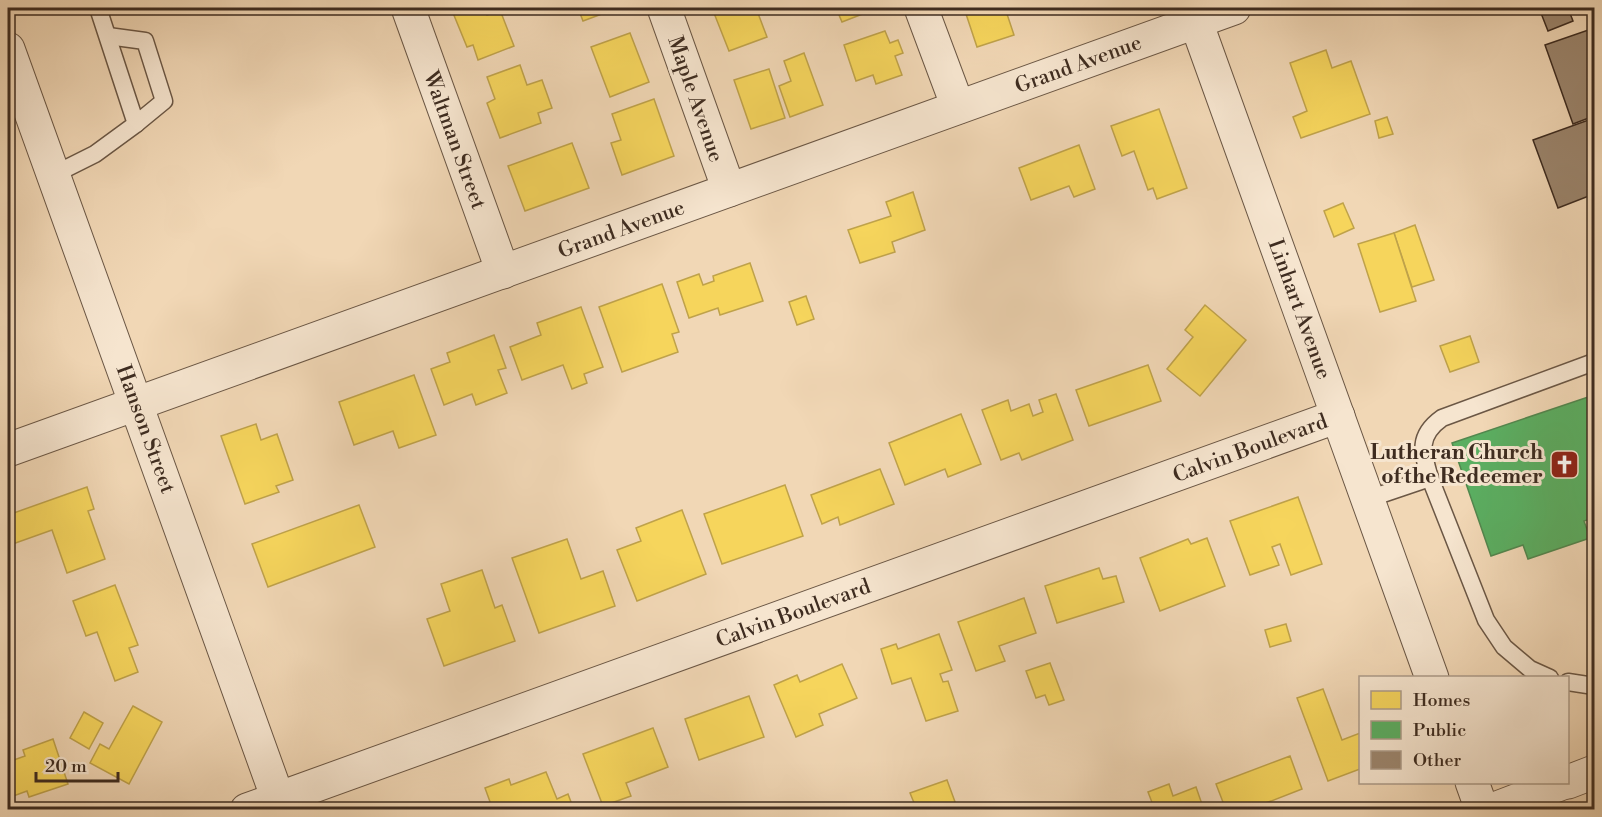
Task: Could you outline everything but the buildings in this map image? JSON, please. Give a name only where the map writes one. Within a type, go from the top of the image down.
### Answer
[{"type":"street","name":"Waltman Street","points":[[408,8],[503,272]]},
{"type":"street","name":"Maple Avenue","points":[[664,8],[729,190]]},
{"type":"street","points":[[921,8],[958,107]]},
{"type":"street","name":"Grand Avenue","points":[[8,450],[958,107],[1194,14],[1234,8]]},
{"type":"street","name":"Linhart Avenue","points":[[1194,14],[1431,676]]},
{"type":"street","name":"Hanson Street","points":[[8,49],[51,176],[90,271],[280,804]]},
{"type":"street","name":"Calvin Boulevard","points":[[247,810],[280,804],[1338,416]]},
{"type":"street","points":[[1569,781],[1594,772]]},
{"type":"street","points":[[1472,784],[1482,810]]},
{"type":"street","points":[[1492,810],[1562,784]]},
{"type":"lane","points":[[98,8],[136,124]]},
{"type":"lane","points":[[51,176],[95,154],[164,101],[145,41],[108,36]]},
{"type":"lane","points":[[1546,676],[1530,669],[1504,647],[1486,620],[1430,478],[1423,455],[1424,440],[1430,427],[1464,409],[1594,363]]},
{"type":"lane","points":[[1368,500],[1430,478]]},
{"type":"lane","points":[[1569,682],[1594,686]]},
{"type":"place","name":"Lutheran Church of the Redeemer","points":[[1564,464]]}]
